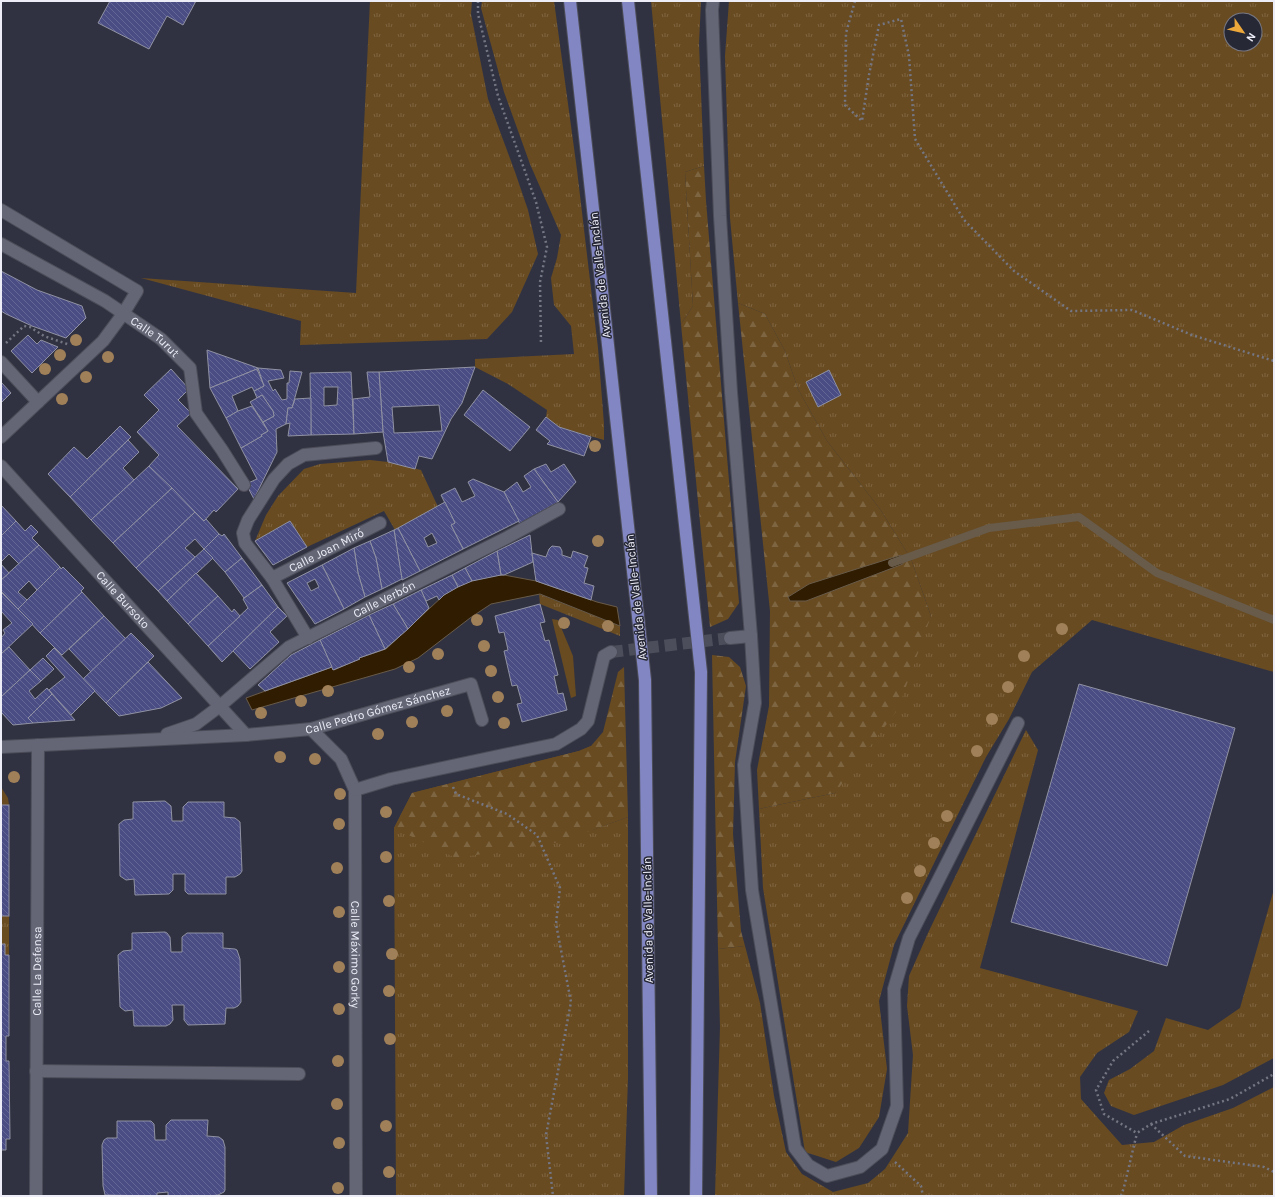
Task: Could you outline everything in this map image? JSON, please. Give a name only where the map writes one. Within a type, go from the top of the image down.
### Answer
[{"type":"main road","name":"Avenida de Valle-Inclán","points":[[570,1],[645,680],[651,1196]]},
{"type":"main road","points":[[628,1],[701,672],[696,1196]]},
{"type":"street","points":[[713,1],[712,10],[720,216],[730,376],[755,703],[744,765],[752,890],[795,1148],[808,1165],[827,1176],[860,1167],[882,1149],[897,1106],[894,990],[909,938],[1018,723]]},
{"type":"street","points":[[1,210],[137,291],[103,342],[1,437]]},
{"type":"street","name":"Calle Turut","points":[[1,244],[105,301],[161,338],[190,368],[196,413],[244,485]]},
{"type":"street","points":[[1,362],[38,402]]},
{"type":"street","points":[[308,638],[272,578],[245,543],[243,533],[248,520],[274,479],[288,464],[304,455],[376,448]]},
{"type":"street","name":"Calle Bursoto","points":[[1,466],[246,735]]},
{"type":"street","points":[[248,498],[256,508]]},
{"type":"street","name":"Calle Verbón","points":[[154,739],[196,724],[220,706],[289,647],[508,537],[559,509]]},
{"type":"street","name":"Calle Joan Miró","points":[[272,578],[380,523]]},
{"type":"street","points":[[730,638],[751,636]]},
{"type":"street","points":[[355,790],[391,779],[556,744],[581,729],[588,721],[604,656],[611,652]]},
{"type":"street","name":"Calle Pedro Gómez Sánchez","points":[[2,747],[246,735],[311,729],[471,684],[482,720]]},
{"type":"street","name":"Calle Máximo Gorky","points":[[311,729],[341,759],[355,790],[356,1196]]},
{"type":"street","name":"Calle La Defensa","points":[[36,1196],[38,745]]},
{"type":"street","points":[[36,1071],[299,1074]]},
{"type":"path","points":[[478,1],[478,14],[498,96],[536,202],[547,247],[540,282],[541,345]]},
{"type":"path","points":[[856,1],[846,33],[845,105],[862,121],[869,75],[880,25],[901,19],[909,56],[915,139],[964,220],[1014,271],[1071,311],[1132,310],[1192,335],[1274,361]]},
{"type":"path","points":[[1,348],[24,326],[30,327],[44,336],[91,353]]},
{"type":"path","points":[[452,787],[456,794],[507,814],[537,835],[560,888],[556,924],[571,1002],[546,1135],[553,1196]]},
{"type":"path","points":[[1137,1133],[1104,1114],[1096,1090],[1113,1061],[1149,1031]]},
{"type":"path","points":[[1121,1196],[1137,1133],[1151,1124],[1230,1099],[1274,1074]]},
{"type":"path","points":[[1151,1124],[1185,1156],[1264,1167],[1274,1172]]},
{"type":"path","points":[[882,1149],[921,1186],[923,1196]]},
{"type":"green space","points":[[370,1],[472,1],[471,14],[488,99],[528,210],[538,254],[512,312],[487,339],[300,345],[301,321],[141,278],[356,293]]},
{"type":"green space","points":[[482,1],[554,1],[577,170],[598,348],[604,440],[559,427],[546,417],[547,410],[508,384],[475,367],[475,359],[574,354],[571,326],[554,305],[551,278],[557,258],[561,235],[530,164],[504,92],[481,8]]},
{"type":"green space","points":[[651,1],[701,1],[699,44],[704,166],[685,172],[693,306],[681,324]]},
{"type":"green space","points":[[729,1],[1274,1],[1274,672],[1092,620],[1032,672],[1009,719],[986,757],[894,945],[879,1001],[887,1069],[879,1117],[859,1148],[836,1162],[805,1152],[763,888],[759,809],[835,793],[931,616],[911,559],[880,509],[827,441],[798,389],[785,351],[765,314],[738,303],[730,218],[725,56]]},
{"type":"green space","points":[[704,166],[739,603],[728,619],[710,627],[681,324],[693,306],[685,172]]},
{"type":"green space","points":[[738,303],[765,314],[785,351],[798,389],[827,441],[880,509],[911,559],[931,616],[898,709],[835,793],[759,809],[757,770],[769,706],[770,611]]},
{"type":"green space","points":[[370,460],[388,462],[421,470],[438,507],[395,530],[384,511],[307,547],[290,521],[255,541],[266,515],[278,496],[304,469],[320,464]]},
{"type":"green space","points":[[539,594],[620,626],[620,636],[540,604]]},
{"type":"green space","points":[[552,619],[558,620],[573,656],[576,696],[571,698]]},
{"type":"green space","points":[[712,655],[729,657],[740,667],[746,686],[735,762],[733,834],[741,931],[745,946],[718,949]]},
{"type":"green space","points":[[624,667],[628,817],[560,842],[456,858],[394,828],[412,793],[579,751],[591,746],[603,732],[618,672]]},
{"type":"green space","points":[[1026,730],[1038,750],[980,968],[1138,1011],[1129,1032],[1097,1053],[1080,1077],[1081,1099],[1122,1145],[1154,1142],[1184,1125],[1233,1108],[1274,1087],[1274,1196],[715,1196],[720,1027],[718,949],[745,946],[760,1003],[774,1096],[786,1152],[802,1174],[833,1192],[868,1183],[885,1169],[908,1133],[913,1055],[907,1006],[909,976],[928,933]]},
{"type":"green space","points":[[591,746],[592,830],[628,817],[628,1078],[624,1196],[396,1196],[394,828],[412,793],[579,751]]},
{"type":"green space","points":[[1,787],[8,798],[9,805],[1,805]]},
{"type":"green space","points":[[1274,889],[1274,1058],[1223,1085],[1134,1115],[1111,1106],[1104,1093],[1109,1080],[1130,1069],[1154,1051],[1166,1018],[1208,1030],[1240,1008]]},
{"type":"green space","points":[[1,916],[9,916],[9,955],[5,955],[5,944],[1,944]]},
{"type":"shaded area","points":[[901,555],[903,564],[806,601],[790,601],[788,597],[809,584]]},
{"type":"shaded area","points":[[504,575],[536,581],[597,602],[617,607],[620,626],[540,594],[491,604],[470,618],[418,658],[395,669],[252,710],[246,698],[332,667],[334,670],[359,658],[386,649],[444,595],[465,583],[480,578]]},
{"type":"building","points":[[110,1],[196,1],[183,25],[167,16],[149,49],[98,23]]},
{"type":"building","points":[[1,271],[37,290],[82,306],[86,318],[66,338],[32,326],[6,314],[1,311]]},
{"type":"building","points":[[28,335],[37,344],[41,340],[58,347],[32,373],[11,351]]},
{"type":"building","points":[[207,350],[258,368],[210,388]]},
{"type":"building","points":[[475,367],[462,403],[451,419],[432,459],[419,456],[415,469],[388,462],[383,432],[379,372]],"holes":[[[439,405],[442,431],[394,433],[392,407]]]},
{"type":"building","points":[[258,368],[281,370],[284,378],[268,381],[273,391],[275,389],[282,400],[287,399],[287,383],[289,383],[290,371],[302,372],[292,408],[288,408],[286,424],[276,429],[277,452],[254,499],[246,484],[257,479],[241,448],[268,431],[263,422],[274,416],[273,411],[262,395],[257,398],[254,391],[264,386]]},
{"type":"building","points":[[171,369],[189,389],[178,400],[191,413],[177,426],[238,489],[216,512],[214,510],[204,521],[149,466],[159,455],[137,432],[159,410],[144,395]]},
{"type":"building","points":[[257,369],[264,386],[254,391],[252,387],[232,396],[238,411],[226,418],[210,388]]},
{"type":"building","points":[[829,370],[841,395],[818,407],[806,382]]},
{"type":"building","points":[[351,372],[354,434],[311,435],[310,373]],"holes":[[[324,387],[338,387],[337,405],[324,406]]]},
{"type":"building","points":[[367,372],[379,372],[383,432],[354,434],[353,399],[370,397]]},
{"type":"building","points":[[1,382],[11,393],[1,403]]},
{"type":"building","points":[[483,390],[530,427],[510,451],[464,415]]},
{"type":"building","points":[[262,395],[273,411],[274,416],[263,422],[250,402]]},
{"type":"building","points":[[311,398],[311,435],[288,436],[290,423],[286,424],[288,408],[292,408],[295,399]]},
{"type":"building","points":[[252,406],[268,431],[241,448],[226,418],[238,411]]},
{"type":"building","points":[[546,417],[559,427],[591,437],[584,456],[547,444],[550,441],[536,430]]},
{"type":"building","points":[[120,426],[131,437],[70,497],[48,474],[74,447],[87,459]]},
{"type":"building","points":[[128,440],[139,452],[123,468],[134,480],[91,520],[70,497]]},
{"type":"building","points":[[546,464],[551,472],[564,464],[576,482],[558,502],[534,469]]},
{"type":"building","points":[[149,466],[172,488],[113,543],[91,520]]},
{"type":"building","points":[[534,469],[558,502],[520,524],[504,492],[517,482],[523,492],[531,487],[524,476]]},
{"type":"building","points":[[473,479],[504,492],[519,521],[463,549],[451,525],[455,523],[441,495],[455,488],[462,502],[475,496],[468,482]]},
{"type":"building","points":[[172,488],[195,512],[136,568],[113,543]]},
{"type":"building","points":[[445,502],[455,523],[451,525],[463,549],[420,571],[398,528]],"holes":[[[432,533],[437,543],[428,547],[424,538]]]},
{"type":"building","points":[[1,505],[16,521],[1,536]]},
{"type":"building","points":[[195,512],[204,521],[206,519],[219,534],[204,549],[195,539],[185,548],[195,557],[158,591],[136,568]]},
{"type":"building","points":[[16,521],[25,531],[31,525],[38,532],[32,538],[39,545],[19,564],[9,554],[1,562],[1,536]]},
{"type":"building","points":[[290,521],[307,547],[273,565],[255,541]]},
{"type":"building","points":[[398,528],[420,571],[402,580],[394,530]]},
{"type":"building","points":[[394,530],[402,579],[382,589],[376,558],[370,541]]},
{"type":"building","points":[[219,534],[222,536],[224,534],[242,558],[225,572],[204,549]]},
{"type":"building","points":[[530,535],[533,562],[501,575],[497,551]]},
{"type":"building","points":[[370,541],[376,558],[382,589],[365,597],[358,573],[354,548]]},
{"type":"building","points":[[39,545],[60,567],[37,590],[29,581],[18,592],[27,600],[18,609],[1,591],[1,580]]},
{"type":"building","points":[[552,546],[560,547],[562,555],[571,558],[573,551],[588,556],[584,567],[588,568],[584,583],[594,586],[591,600],[536,581],[532,553],[546,557]]},
{"type":"building","points":[[354,548],[358,573],[365,597],[344,609],[322,565]]},
{"type":"building","points":[[204,549],[213,558],[167,601],[158,591]]},
{"type":"building","points":[[497,551],[501,575],[472,581],[465,568]]},
{"type":"building","points":[[242,558],[262,585],[244,598],[225,572]]},
{"type":"building","points":[[1,564],[9,573],[1,580]]},
{"type":"building","points":[[322,565],[344,609],[315,624],[287,583]],"holes":[[[315,579],[319,587],[311,591],[307,583]]]},
{"type":"building","points":[[60,567],[61,569],[63,567],[84,588],[81,591],[82,592],[40,633],[18,609]]},
{"type":"building","points":[[465,568],[472,581],[458,587],[452,575]]},
{"type":"building","points":[[196,573],[218,596],[188,624],[167,601]]},
{"type":"building","points":[[452,575],[458,587],[444,595],[439,600],[437,596],[426,601],[421,590]]},
{"type":"building","points":[[262,585],[278,607],[222,662],[208,646],[248,608],[243,599]]},
{"type":"building","points":[[421,590],[429,608],[408,629],[393,604]]},
{"type":"building","points":[[1,592],[33,624],[1,654],[1,636],[2,637],[5,633],[3,630],[12,623],[1,611]]},
{"type":"building","points":[[82,592],[104,616],[62,655],[40,633]]},
{"type":"building","points":[[218,596],[232,612],[234,609],[240,616],[208,646],[188,624]]},
{"type":"building","points":[[393,604],[408,629],[385,649],[369,615]]},
{"type":"building","points":[[540,604],[545,622],[540,623],[545,641],[549,640],[558,675],[554,676],[558,694],[563,693],[567,710],[522,722],[517,704],[522,703],[517,685],[512,686],[504,651],[508,650],[504,632],[499,633],[495,616]]},
{"type":"building","points":[[278,607],[287,616],[270,632],[279,642],[250,669],[233,651]]},
{"type":"building","points":[[369,615],[385,649],[359,658],[360,659],[333,670],[320,640]]},
{"type":"building","points":[[104,616],[126,639],[91,672],[69,649]]},
{"type":"building","points":[[131,633],[154,656],[106,703],[83,679]]},
{"type":"building","points":[[320,640],[332,667],[265,691],[258,685],[291,655]]},
{"type":"building","points":[[9,647],[30,670],[1,697],[1,654]]},
{"type":"building","points":[[54,648],[95,691],[71,715],[49,690],[65,677],[46,656]]},
{"type":"building","points":[[43,658],[54,669],[41,681],[30,670]]},
{"type":"building","points":[[148,662],[182,698],[161,708],[119,716],[106,703]]},
{"type":"building","points":[[30,670],[41,681],[29,691],[35,699],[47,688],[52,694],[28,718],[33,723],[13,725],[1,712],[1,697]]},
{"type":"building","points":[[1079,684],[1235,728],[1167,966],[1011,922]]},
{"type":"building","points":[[52,694],[75,720],[33,723],[28,718]]},
{"type":"building","points":[[165,801],[171,806],[172,821],[183,821],[183,807],[188,802],[224,802],[224,817],[235,818],[240,822],[242,871],[235,877],[226,877],[226,894],[188,894],[185,891],[185,874],[173,874],[173,890],[169,894],[135,895],[134,879],[126,880],[120,876],[119,824],[124,820],[133,819],[133,802]]},
{"type":"building","points":[[1,805],[9,805],[9,916],[1,916]]},
{"type":"building","points":[[165,932],[170,937],[171,952],[182,952],[182,937],[187,933],[223,933],[223,948],[237,950],[240,959],[241,1002],[234,1008],[226,1008],[225,1024],[188,1025],[184,1020],[184,1005],[172,1005],[173,1020],[170,1024],[166,1026],[134,1026],[133,1010],[125,1011],[120,1007],[118,955],[123,951],[132,950],[132,933]]},
{"type":"building","points":[[1,944],[5,944],[5,955],[9,955],[9,1036],[6,1036],[6,1061],[9,1061],[10,1139],[6,1139],[6,1150],[1,1150]]},
{"type":"building","points":[[171,1120],[208,1120],[207,1136],[219,1137],[223,1140],[225,1147],[224,1192],[218,1195],[209,1196],[168,1196],[168,1192],[157,1193],[157,1196],[105,1195],[103,1186],[102,1145],[104,1140],[107,1138],[117,1138],[117,1121],[151,1121],[154,1124],[155,1140],[166,1140],[166,1125]]},
{"type":"waterway","points":[[892,563],[989,528],[1079,517],[1157,573],[1274,620]]},
{"type":"tunnel","points":[[611,652],[730,638]]}]
